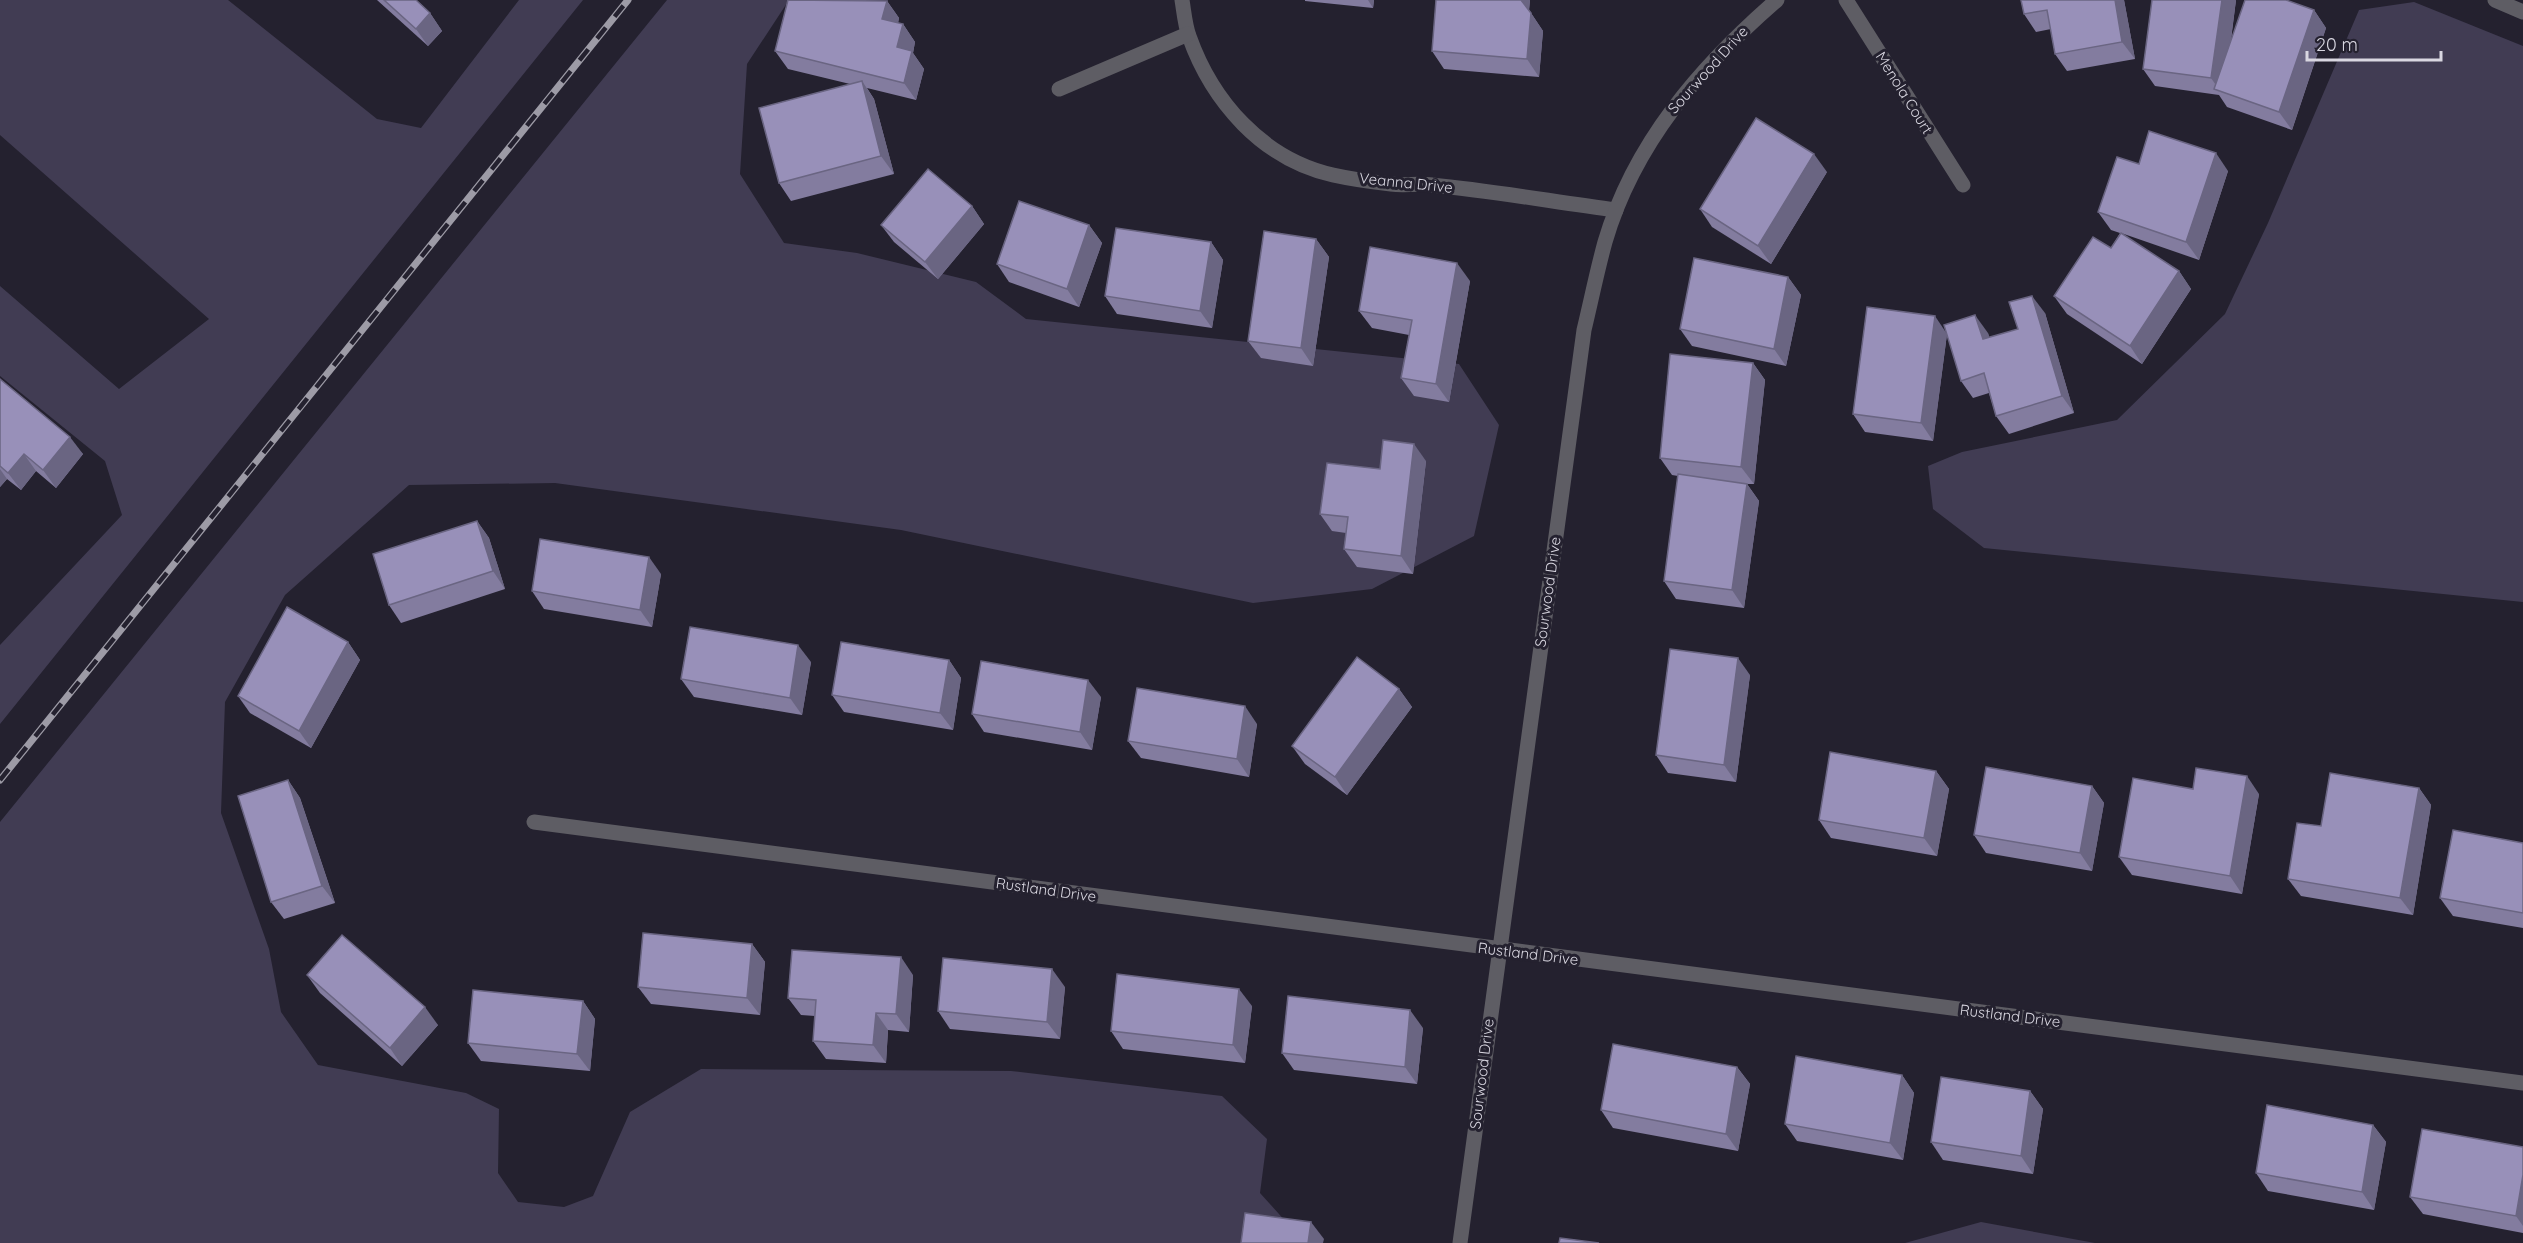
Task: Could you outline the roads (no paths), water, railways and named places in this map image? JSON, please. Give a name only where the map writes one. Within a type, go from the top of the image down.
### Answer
[{"type":"street","name":"Veanna Drive","points":[[1182,0],[1188,34],[1212,87],[1229,111],[1275,150],[1303,165],[1331,174],[1392,184],[1429,184],[1616,210]]},
{"type":"street","name":"Sourwood Drive","points":[[1460,1243],[1584,330],[1605,242],[1616,210],[1640,158],[1673,106],[1734,38],[1777,0]]},
{"type":"street","name":"Menola Court","points":[[1846,0],[1963,185]]},
{"type":"street","points":[[2495,0],[2523,12]]},
{"type":"street","points":[[1059,89],[1188,34]]},
{"type":"street","name":"Rustland Drive","points":[[534,822],[2523,1083]]},
{"type":"railway","points":[[0,780],[628,0]]}]
